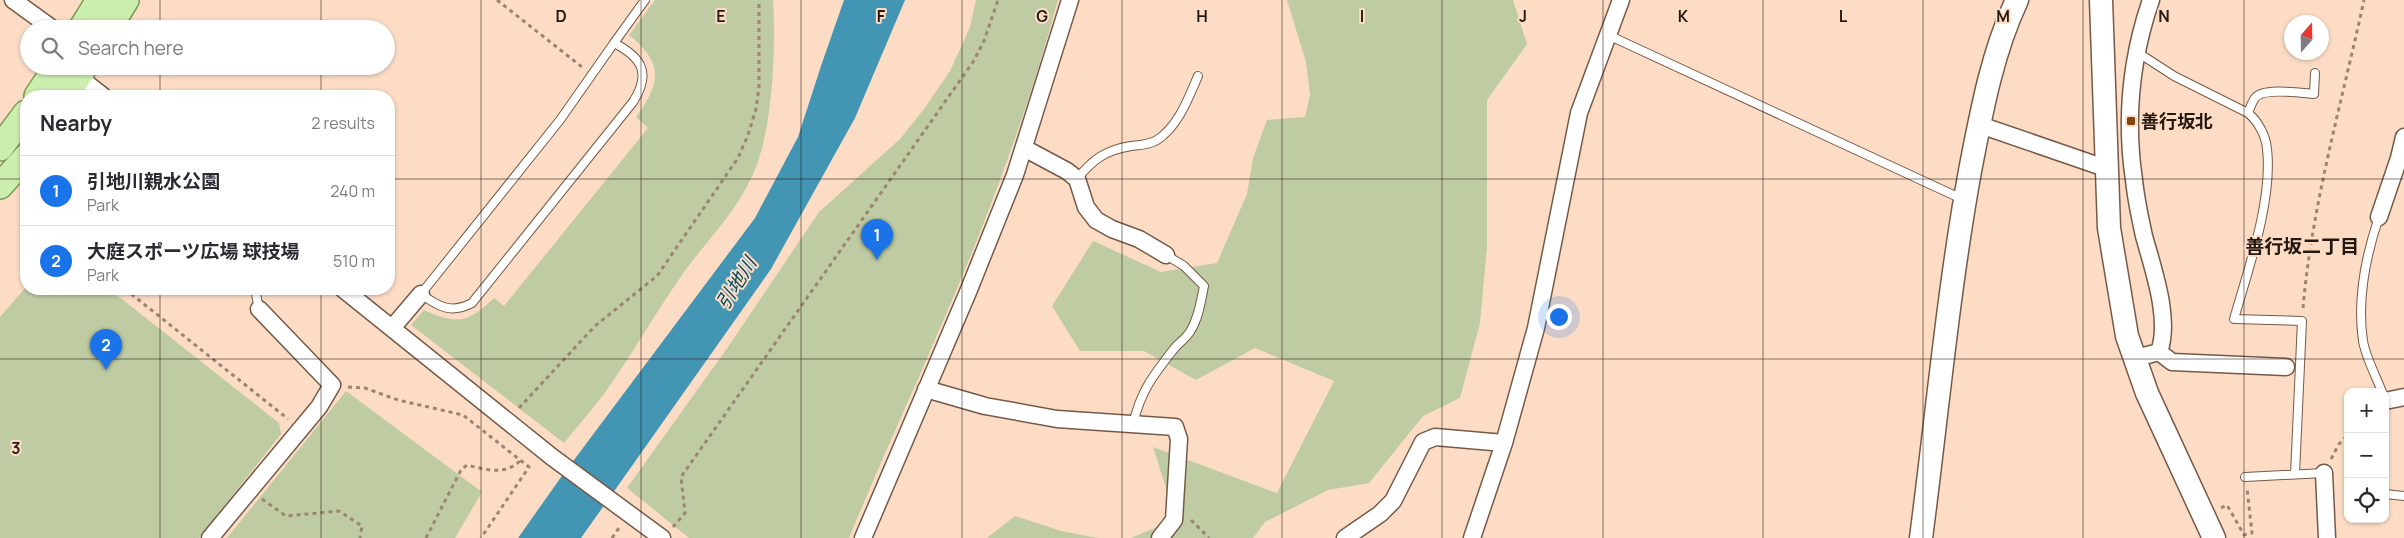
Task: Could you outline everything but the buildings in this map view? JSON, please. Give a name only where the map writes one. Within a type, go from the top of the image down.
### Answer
[{"type":"main road","points":[[87,20],[99,0]]},
{"type":"main road","points":[[114,20],[126,0]]},
{"type":"main road","points":[[46,90],[68,75]]},
{"type":"main road","points":[[0,148],[20,121]]},
{"type":"main road","points":[[0,186],[20,164]]},
{"type":"street","points":[[13,0],[41,20]]},
{"type":"street","points":[[863,538],[968,292],[1024,148],[1070,0]]},
{"type":"street","points":[[1472,538],[1504,443],[1536,328],[1579,113],[1621,0]]},
{"type":"street","points":[[1921,538],[1965,200],[1980,125],[2001,42],[2017,0]]},
{"type":"street","points":[[2101,0],[2105,168],[2110,238],[2127,336],[2147,393],[2214,538]]},
{"type":"street","points":[[2151,0],[2136,50],[2132,91],[2131,146],[2135,189],[2157,284],[2161,312],[2163,340],[2159,352]]},
{"type":"street","points":[[72,75],[94,90]]},
{"type":"street","points":[[1980,125],[2105,168]]},
{"type":"street","points":[[2380,217],[2404,137]]},
{"type":"street","points":[[1024,148],[1067,170],[1077,179],[1086,207],[1096,220],[1112,229],[1140,239],[1166,255]]},
{"type":"street","points":[[392,328],[421,294]]},
{"type":"street","points":[[351,295],[552,457],[618,506],[666,535]]},
{"type":"street","points":[[210,538],[319,407],[332,385],[259,309]]},
{"type":"street","points":[[2136,358],[2159,352]]},
{"type":"street","points":[[2159,352],[2172,362],[2286,367]]},
{"type":"street","points":[[926,389],[985,406],[1057,419],[1175,427],[1179,439],[1174,520],[1160,538]]},
{"type":"street","points":[[2389,400],[2404,397]]},
{"type":"street","points":[[1345,538],[1380,514],[1393,501],[1423,442],[1435,436],[1504,443]]},
{"type":"street","points":[[2324,472],[2327,538]]},
{"type":"lane","points":[[614,43],[636,57],[642,67],[644,79],[633,102],[472,303],[459,310],[444,307],[421,294],[560,120],[614,43],[645,0]]},
{"type":"lane","points":[[1608,35],[1965,200]]},
{"type":"lane","points":[[2136,50],[2174,76],[2248,113],[2254,118],[2261,130],[2267,148],[2267,180],[2257,236],[2234,319],[2302,321],[2294,474]]},
{"type":"lane","points":[[2248,113],[2255,96],[2261,93],[2269,91],[2314,94],[2315,73]]},
{"type":"lane","points":[[1077,179],[1089,164],[1102,154],[1114,149],[1150,144],[1159,139],[1173,124],[1187,102],[1198,76]]},
{"type":"lane","points":[[2380,217],[2365,268],[2362,313],[2363,342],[2380,388]]},
{"type":"lane","points":[[1133,424],[1140,399],[1147,385],[1173,350],[1191,331],[1201,304],[1204,286],[1184,266],[1166,255]]},
{"type":"lane","points":[[256,295],[259,309]]},
{"type":"lane","points":[[2245,477],[2324,472]]},
{"type":"lane","points":[[2389,494],[2404,496]]},
{"type":"path","points":[[497,0],[592,75]]},
{"type":"path","points":[[507,420],[595,326],[657,276],[738,158],[756,109],[759,88],[759,0]]},
{"type":"path","points":[[666,535],[685,513],[681,477],[973,62],[984,41],[998,0]]},
{"type":"path","points":[[2302,321],[2306,276],[2329,156],[2364,0]]},
{"type":"path","points":[[132,295],[290,421]]},
{"type":"path","points":[[332,385],[365,388],[398,400],[463,415],[522,459],[529,467],[481,538]]},
{"type":"path","points":[[2324,472],[2339,444],[2344,439]]},
{"type":"path","points":[[426,538],[461,470],[467,465],[492,471],[514,468],[522,459]]},
{"type":"path","points":[[2221,508],[2227,505],[2244,536],[2252,533],[2245,477]]},
{"type":"path","points":[[250,490],[286,516],[339,511],[362,526],[360,538]]},
{"type":"green space","points":[[655,0],[773,0],[772,86],[766,131],[755,169],[733,210],[684,272],[604,394],[564,443],[411,325],[424,310],[445,318],[462,319],[477,313],[494,298],[504,306],[648,128],[636,117],[650,94],[654,83],[653,64],[640,45],[629,35]]},
{"type":"green space","points":[[976,0],[1058,0],[1026,106],[987,216],[849,538],[689,538],[627,488],[728,347],[819,212],[900,139],[924,109],[950,71],[970,27]]},
{"type":"green space","points":[[1287,0],[1513,0],[1527,44],[1487,100],[1487,246],[1480,323],[1460,398],[1423,416],[1369,483],[1328,490],[1265,522],[1253,538],[1131,538],[1176,519],[1153,447],[1277,493],[1334,381],[1255,348],[1196,380],[1144,351],[1080,351],[1052,306],[1093,241],[1161,272],[1217,263],[1247,194],[1253,158],[1267,120],[1305,117],[1310,95],[1306,62]]},
{"type":"green space","points":[[20,294],[117,295],[279,423],[281,434],[199,538],[0,538],[0,317]]},
{"type":"green space","points":[[346,391],[482,492],[455,538],[227,538]]},
{"type":"green space","points":[[1015,516],[1061,531],[1098,538],[987,538]]},
{"type":"water","name":"引地川","points":[[844,0],[905,0],[855,118],[771,269],[581,538],[518,538],[559,480],[755,218],[798,137]]},
{"type":"place","name":"善行坂北","points":[[2131,121]]},
{"type":"place","name":"引地川親水公園","points":[[877,260]]},
{"type":"place","name":"大庭スポーツ広場 球技場","points":[[106,370]]},
{"type":"district","name":"善行坂二丁目","points":[[2302,246]]}]
